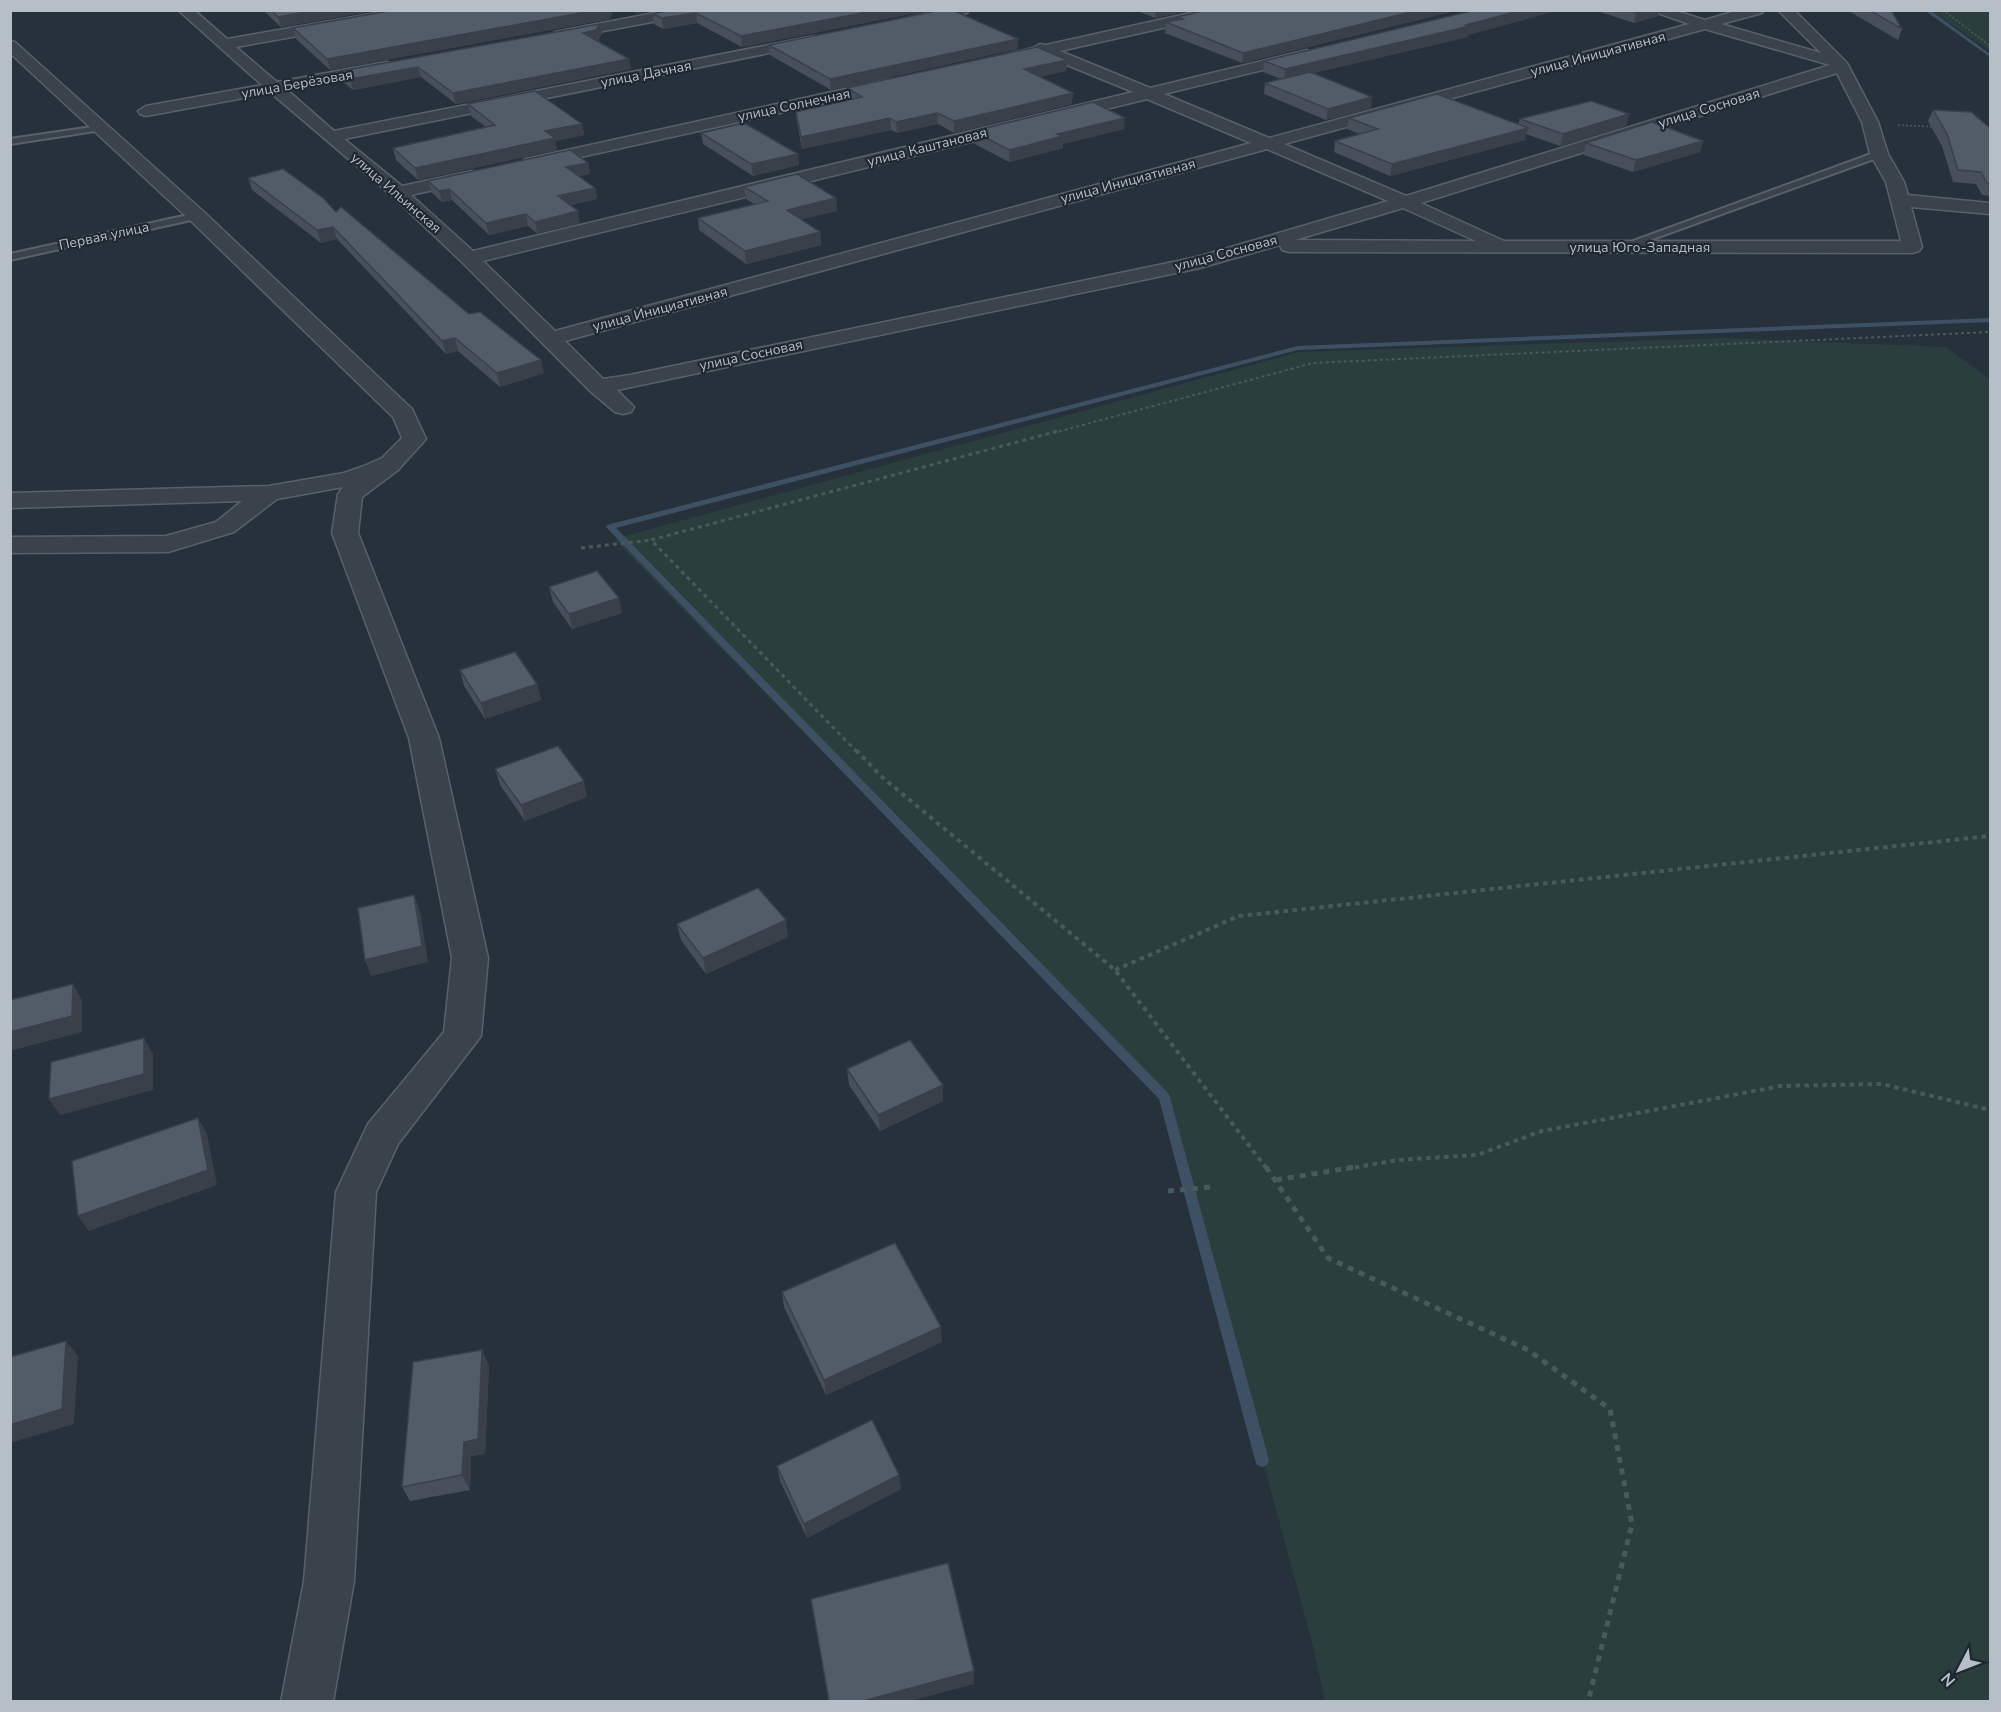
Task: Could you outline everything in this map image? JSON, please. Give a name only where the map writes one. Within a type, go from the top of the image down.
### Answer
[{"type":"street","name":"улица Ильинская","points":[[185,10],[398,192],[469,258],[598,386],[623,407]]},
{"type":"street","points":[[225,44],[421,10]]},
{"type":"street","points":[[543,39],[695,10]]},
{"type":"street","points":[[988,63],[1225,10]]},
{"type":"street","points":[[1656,10],[1840,65]]},
{"type":"street","name":"улица Инициативная","points":[[550,339],[1757,10]]},
{"type":"street","points":[[1785,10],[1840,65]]},
{"type":"street","points":[[895,24],[960,13]]},
{"type":"street","name":"улица Дачная","points":[[331,137],[825,38]]},
{"type":"street","points":[[1015,38],[1504,246]]},
{"type":"street","points":[[13,50],[197,216],[404,414],[414,439],[389,465],[350,494],[345,533],[424,738],[470,958],[462,1036],[382,1135],[356,1192],[329,1581],[307,1701]]},
{"type":"street","name":"улица Каштановая","points":[[469,258],[1318,52]]},
{"type":"street","name":"улица Берёзовая","points":[[146,111],[403,64]]},
{"type":"street","name":"улица Юго-Западная","points":[[1235,251],[1275,246],[1912,247],[1895,182],[1879,154],[1870,123],[1840,65]]},
{"type":"street","name":"улица Сосновая","points":[[598,386],[630,382],[870,329],[1200,262],[1405,202],[1840,65]]},
{"type":"street","name":"улица Солнечная","points":[[513,167],[907,81]]},
{"type":"street","points":[[398,192],[490,172]]},
{"type":"street","points":[[1900,200],[1990,208]]},
{"type":"street","points":[[10,501],[269,493],[289,488],[336,484],[389,465]]},
{"type":"street","points":[[10,545],[168,544],[225,527],[269,493]]},
{"type":"lane","points":[[10,142],[99,128]]},
{"type":"lane","points":[[1622,247],[1879,154]]},
{"type":"lane","name":"Первая улица","points":[[10,257],[197,216]]},
{"type":"path","points":[[1943,10],[1990,46]]},
{"type":"path","points":[[1870,123],[1936,127]]},
{"type":"path","points":[[581,548],[651,540],[1312,363],[1990,332]]},
{"type":"path","points":[[651,540],[882,777],[1115,970],[1276,1180],[1328,1258],[1528,1350],[1610,1409],[1632,1524],[1587,1701]]},
{"type":"path","points":[[1115,970],[1239,916],[1990,836]]},
{"type":"path","points":[[1276,1180],[1398,1160],[1477,1155],[1542,1131],[1781,1086],[1882,1084],[1990,1110]]},
{"type":"path","points":[[1168,1191],[1211,1187]]},
{"type":"green space","points":[[1932,11],[1990,11],[1990,51]]},
{"type":"green space","points":[[1725,338],[1946,347],[1990,380],[1990,1701],[1325,1701],[1312,1642],[1165,1102],[614,539],[1299,352]]},
{"type":"building","points":[[271,10],[316,10],[278,17]]},
{"type":"building","points":[[394,10],[597,10],[327,59],[293,28]]},
{"type":"building","points":[[670,10],[878,10],[741,36],[696,13],[662,18],[653,14]]},
{"type":"building","points":[[941,10],[952,10],[1018,39],[830,79],[769,45]]},
{"type":"building","points":[[1206,10],[1419,10],[1243,53],[1166,22],[1183,19],[1178,17]]},
{"type":"building","points":[[1475,10],[1522,10],[1466,25],[1470,26],[1285,69],[1264,61]]},
{"type":"building","points":[[1869,10],[1891,10],[1902,29]]},
{"type":"building","points":[[600,24],[596,30],[583,33],[629,59],[453,93],[418,67],[350,79],[341,71]]},
{"type":"building","points":[[1037,47],[1067,60],[1024,69],[1073,93],[954,121],[937,113],[896,122],[890,118],[801,137],[796,112],[862,97],[847,88]]},
{"type":"building","points":[[1310,72],[1372,97],[1328,109],[1265,83]]},
{"type":"building","points":[[535,91],[582,124],[545,131],[555,138],[415,168],[393,148],[495,125],[468,104]]},
{"type":"building","points":[[1437,94],[1528,128],[1392,164],[1335,141],[1378,129],[1349,118]]},
{"type":"building","points":[[1591,101],[1629,114],[1563,134],[1520,119]]},
{"type":"building","points":[[1093,102],[1125,118],[1057,134],[1063,136],[1009,150],[973,131]]},
{"type":"building","points":[[1933,110],[1971,112],[1990,128],[1990,184],[1981,172],[1958,170],[1947,134]]},
{"type":"building","points":[[1652,122],[1703,141],[1636,160],[1586,143]]},
{"type":"building","points":[[744,123],[798,154],[751,164],[701,133]]},
{"type":"building","points":[[570,150],[588,163],[566,167],[595,188],[558,196],[578,211],[535,222],[526,214],[486,223],[449,189],[439,191],[428,181]]},
{"type":"building","points":[[283,169],[323,198],[336,212],[341,207],[469,314],[480,312],[541,360],[497,373],[455,338],[442,341],[333,227],[317,230],[248,178]]},
{"type":"building","points":[[797,174],[836,198],[787,210],[820,232],[745,251],[698,218],[768,201],[744,187]]},
{"type":"building","points":[[597,571],[619,598],[569,614],[549,587]]},
{"type":"building","points":[[515,652],[537,684],[481,703],[460,670]]},
{"type":"building","points":[[558,746],[584,781],[521,805],[495,769]]},
{"type":"building","points":[[758,888],[786,920],[703,958],[677,924]]},
{"type":"building","points":[[414,895],[422,946],[365,960],[358,908]]},
{"type":"building","points":[[73,984],[72,1016],[10,1032],[10,1000]]},
{"type":"building","points":[[144,1038],[144,1074],[49,1099],[51,1062]]},
{"type":"building","points":[[910,1040],[943,1085],[878,1115],[847,1069]]},
{"type":"building","points":[[198,1118],[208,1170],[78,1216],[72,1161]]},
{"type":"building","points":[[895,1243],[941,1327],[824,1380],[782,1292]]},
{"type":"building","points":[[66,1341],[62,1409],[10,1425],[10,1357]]},
{"type":"building","points":[[482,1350],[478,1439],[464,1442],[462,1475],[402,1487],[413,1362]]},
{"type":"building","points":[[872,1420],[899,1475],[804,1524],[777,1466]]},
{"type":"building","points":[[948,1563],[974,1671],[863,1701],[829,1701],[811,1599]]},
{"type":"waterway","points":[[1926,10],[1990,56]]},
{"type":"waterway","points":[[1262,1460],[1165,1097],[610,527],[1298,348],[1990,320]]}]
